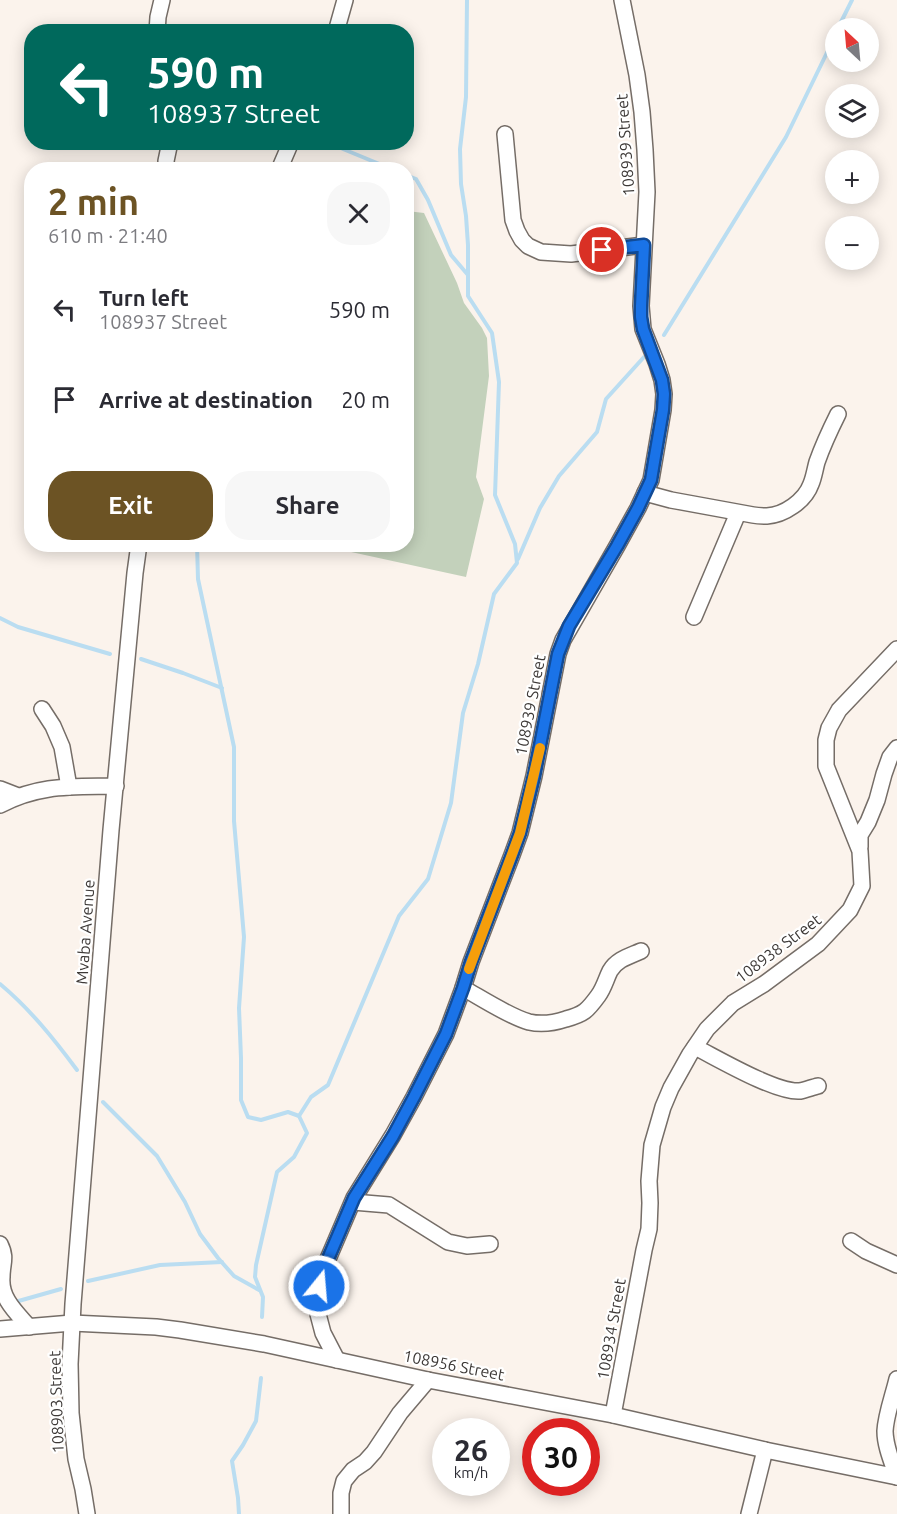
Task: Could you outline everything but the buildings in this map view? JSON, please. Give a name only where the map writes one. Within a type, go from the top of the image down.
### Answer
[{"type":"street","points":[[158,24],[162,0]]},
{"type":"street","points":[[338,24],[345,0]]},
{"type":"street","name":"108939 Street","points":[[337,1360],[323,1333],[316,1300],[325,1266],[353,1202],[393,1136],[446,1034],[526,811],[548,713],[558,654],[563,640],[617,546],[651,480],[664,394],[662,380],[645,335],[641,317],[647,192],[642,112],[622,0]]},
{"type":"street","points":[[505,134],[513,220],[522,240],[528,246],[542,252],[571,254],[644,245]]},
{"type":"street","points":[[645,493],[738,513],[775,515],[792,507],[811,486],[825,441],[838,414]]},
{"type":"street","points":[[694,617],[738,513]]},
{"type":"street","name":"Mvaba Avenue","points":[[72,1323],[116,786],[139,552]]},
{"type":"street","name":"108938 Street","points":[[644,1250],[649,1229],[650,1165],[656,1128],[671,1088],[695,1047],[707,1029],[733,1003],[764,984],[818,944],[850,910],[862,886],[860,851],[826,766],[826,740],[838,710],[897,649]]},
{"type":"street","points":[[42,709],[53,726],[62,747],[69,787]]},
{"type":"street","points":[[860,851],[860,835],[877,800],[890,758],[897,748]]},
{"type":"street","points":[[0,805],[18,796],[48,788],[116,786]]},
{"type":"street","points":[[0,789],[18,796]]},
{"type":"street","points":[[463,988],[519,1018],[530,1022],[552,1023],[578,1016],[587,1010],[603,989],[614,966],[621,960],[641,951]]},
{"type":"street","points":[[695,1047],[778,1087],[799,1091],[818,1086]]},
{"type":"street","points":[[353,1202],[390,1205],[448,1242],[467,1246],[490,1244]]},
{"type":"street","points":[[851,1240],[866,1251],[897,1265]]},
{"type":"street","points":[[0,1244],[5,1256],[2,1276],[4,1295],[29,1327]]},
{"type":"street","name":"108934 Street","points":[[613,1415],[644,1250]]},
{"type":"street","name":"108956 Street","points":[[0,1329],[72,1323],[156,1327],[264,1344],[428,1380],[613,1415],[897,1477]]},
{"type":"street","name":"108903 Street","points":[[72,1323],[71,1413],[76,1459],[87,1514]]},
{"type":"street","points":[[897,1379],[885,1431],[890,1459],[897,1477]]},
{"type":"street","points":[[341,1514],[341,1494],[344,1481],[374,1452],[400,1413],[428,1380]]},
{"type":"street","points":[[749,1514],[765,1450]]},
{"type":"green space","points":[[414,212],[424,213],[464,303],[487,338],[489,376],[476,477],[484,499],[466,577],[351,552],[414,552]]},
{"type":"waterway","points":[[467,0],[466,97],[460,149],[461,184],[468,245],[468,274]]},
{"type":"waterway","points":[[843,18],[852,0]]},
{"type":"waterway","points":[[664,335],[786,137],[825,57]]},
{"type":"waterway","points":[[345,150],[375,162]]},
{"type":"waterway","points":[[299,1116],[311,1097],[328,1085],[399,916],[428,879],[451,803],[463,713],[478,664],[494,594],[517,563],[515,544],[495,495],[499,382],[492,333],[468,296],[468,275],[451,255],[428,200],[414,178]]},
{"type":"waterway","points":[[518,559],[540,508],[559,476],[597,432],[606,399],[644,357]]},
{"type":"waterway","points":[[197,552],[198,579],[234,747],[234,821],[244,937],[239,1008],[241,1100],[248,1117],[261,1120],[288,1112],[299,1116],[307,1133],[294,1157],[277,1172],[256,1265],[255,1277],[263,1297],[262,1317]]},
{"type":"waterway","points":[[0,618],[18,627],[110,654]]},
{"type":"waterway","points":[[141,659],[222,688]]},
{"type":"waterway","points":[[0,984],[41,1025],[77,1070]]},
{"type":"waterway","points":[[103,1102],[157,1156],[185,1202],[200,1234],[218,1258],[234,1276],[259,1290]]},
{"type":"waterway","points":[[88,1281],[160,1265],[222,1262]]},
{"type":"waterway","points":[[15,1302],[61,1289]]},
{"type":"waterway","points":[[239,1514],[232,1461],[256,1421],[261,1378]]},
{"type":"slow traffic","points":[[469,969],[520,833],[540,748]]},
{"type":"route","points":[[319,1286],[325,1266],[354,1198],[393,1136],[446,1034],[520,833],[548,713],[558,654],[563,640],[638,508],[651,480],[664,394],[662,380],[647,341],[641,317],[644,245],[602,250]]}]
